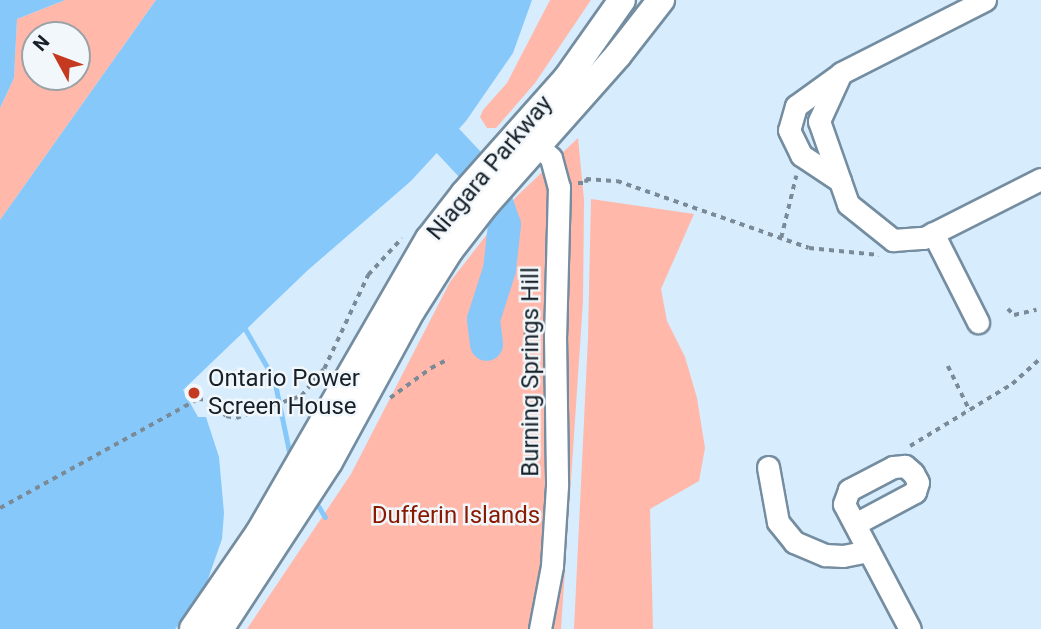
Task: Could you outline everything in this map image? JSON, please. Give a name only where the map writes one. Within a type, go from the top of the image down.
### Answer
[{"type":"main road","name":"Niagara Parkway","points":[[220,629],[319,455],[396,292],[521,141],[622,0]]},
{"type":"main road","points":[[521,141],[618,55],[660,0]]},
{"type":"main road","name":"Niagara Parkway","points":[[455,223],[511,175],[521,141]]},
{"type":"main road","name":"Niagara Parkway","points":[[193,629],[293,498]]},
{"type":"street","points":[[840,181],[801,155],[789,130],[796,106],[841,73],[985,0]]},
{"type":"street","points":[[841,73],[819,121],[848,204],[893,240],[923,238],[1041,179]]},
{"type":"street","name":"Burning Springs Hill","points":[[521,141],[555,166],[559,187],[555,335],[557,486],[552,566],[540,629]]},
{"type":"street","points":[[933,233],[978,322]]},
{"type":"street","points":[[768,467],[778,522],[794,542],[825,555],[843,556],[869,551]]},
{"type":"street","points":[[855,524],[910,629]]},
{"type":"path","points":[[781,238],[801,155]]},
{"type":"path","points":[[576,183],[586,183],[586,179],[617,181],[809,248],[892,257]]},
{"type":"path","points":[[0,508],[191,401],[206,398],[232,418],[259,412],[301,396],[316,380],[368,275],[404,236]]},
{"type":"path","points":[[1008,309],[1014,314],[1036,310]]},
{"type":"path","points":[[902,450],[1012,384],[1041,358]]},
{"type":"path","points":[[395,394],[430,368],[449,359]]},
{"type":"path","points":[[948,366],[970,411]]},
{"type":"green space","points":[[65,0],[156,0],[0,220],[0,108],[14,78],[17,19]]},
{"type":"green space","points":[[550,0],[591,0],[535,83],[496,128],[487,128],[480,117],[483,110],[507,83]]},
{"type":"green space","name":"Dufferin Islands","points":[[578,138],[584,200],[583,301],[561,629],[247,629],[351,474],[450,282],[515,198]]},
{"type":"green space","points":[[591,199],[694,214],[661,289],[667,321],[685,357],[697,398],[705,448],[699,481],[650,509],[653,629],[574,629],[588,338]]},
{"type":"water","points":[[0,0],[65,0],[17,19],[14,78],[0,108]]},
{"type":"water","points":[[156,0],[532,0],[513,53],[466,121],[411,181],[308,270],[183,390],[198,417],[206,417],[219,457],[224,513],[222,539],[207,582],[180,624],[175,629],[0,629],[0,220]]},
{"type":"waterway","points":[[448,141],[491,187],[504,224],[499,269],[483,319],[486,344]]},
{"type":"waterway","points":[[245,329],[274,379],[291,461]]},
{"type":"waterway","points":[[314,499],[325,517]]},
{"type":"place","name":"Ontario Power Screen House","points":[[194,393]]}]
